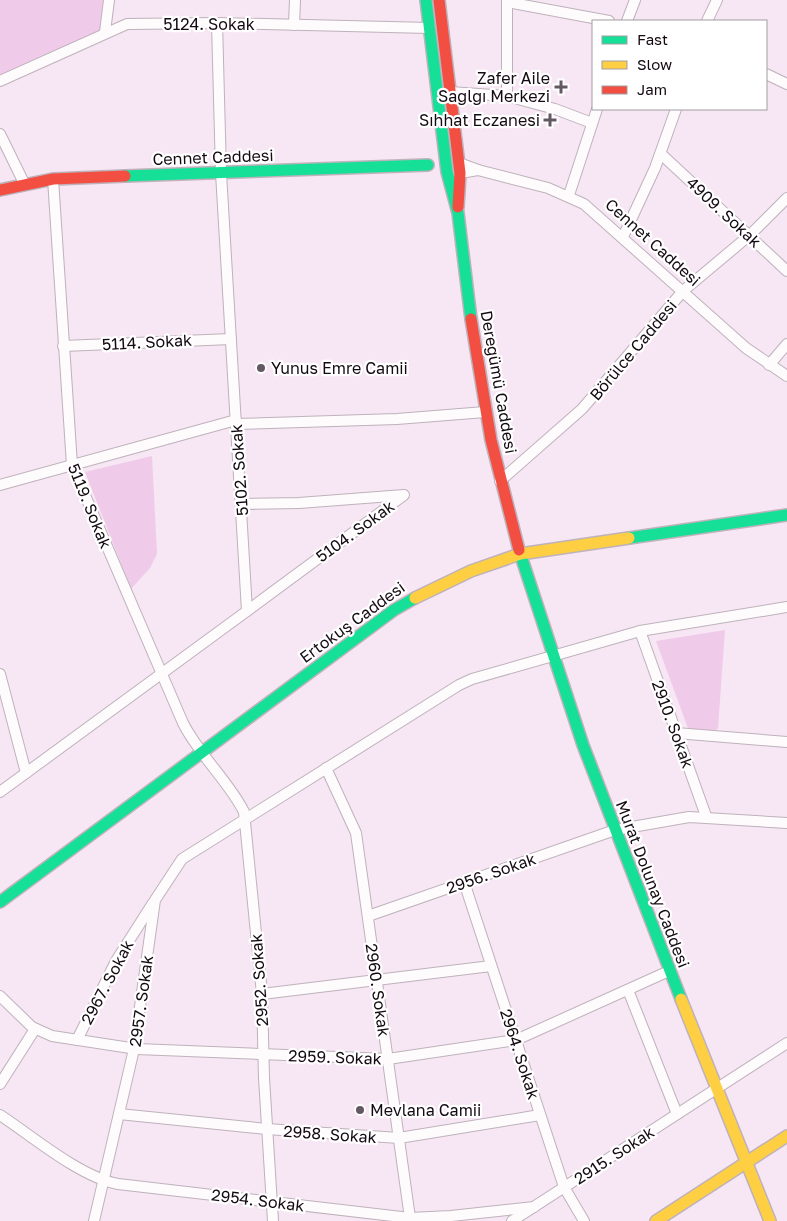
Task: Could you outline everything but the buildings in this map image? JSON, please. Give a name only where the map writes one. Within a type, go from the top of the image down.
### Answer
[{"type":"main road","name":"Deregümü Caddesi","points":[[426,0],[447,166],[458,213],[485,412],[500,481],[520,554]]},
{"type":"main road","name":"Deregümü Caddesi","points":[[438,0],[459,168],[458,213]]},
{"type":"main road","name":"Cennet Caddesi","points":[[0,190],[24,183],[53,179],[428,165],[459,168]]},
{"type":"main road","name":"Ertokuş Caddesi","points":[[0,902],[411,598],[461,573],[520,554],[787,515]]},
{"type":"main road","name":"Murat Dolunay Caddesi","points":[[520,554],[583,745],[715,1089],[770,1221]]},
{"type":"main road","points":[[656,1221],[787,1136]]},
{"type":"street","points":[[105,32],[108,0]]},
{"type":"street","points":[[294,25],[295,0]]},
{"type":"street","points":[[627,20],[634,0]]},
{"type":"street","points":[[707,20],[717,0]]},
{"type":"street","points":[[507,96],[507,1],[604,20]]},
{"type":"street","name":"5124. Sokak","points":[[0,81],[105,32],[127,24],[217,23],[430,28]]},
{"type":"street","name":"5102. Sokak","points":[[217,23],[221,173],[247,610]]},
{"type":"street","points":[[767,74],[787,84]]},
{"type":"street","points":[[450,92],[507,96],[555,109],[592,123]]},
{"type":"street","points":[[569,195],[596,110]]},
{"type":"street","points":[[623,237],[661,154],[676,110]]},
{"type":"street","points":[[0,134],[24,183]]},
{"type":"street","name":"4909. Sokak","points":[[661,154],[787,271]]},
{"type":"street","name":"Cennet Caddesi","points":[[459,168],[478,170],[569,195],[596,212],[683,291],[769,365],[787,376]]},
{"type":"street","name":"5119. Sokak","points":[[53,179],[72,465],[161,674],[183,723],[200,753]]},
{"type":"street","name":"Börülce Caddesi","points":[[500,481],[582,409],[683,291],[749,235],[787,198]]},
{"type":"street","name":"5114. Sokak","points":[[63,346],[231,339]]},
{"type":"street","points":[[769,365],[787,344]]},
{"type":"street","points":[[0,485],[236,422],[397,419],[485,412]]},
{"type":"street","name":"5104. Sokak","points":[[241,504],[299,503],[404,495],[247,610]]},
{"type":"street","name":"2957. Sokak","points":[[94,1221],[134,1049],[155,900],[182,859],[459,685],[554,654],[640,631],[787,607]]},
{"type":"street","points":[[0,792],[247,610]]},
{"type":"street","name":"2910. Sokak","points":[[640,631],[706,816]]},
{"type":"street","points":[[0,674],[26,773]]},
{"type":"street","points":[[676,733],[787,742]]},
{"type":"street","name":"2952. Sokak","points":[[200,753],[238,801],[245,819],[262,994],[263,1054],[273,1221]]},
{"type":"street","name":"2960. Sokak","points":[[326,768],[356,833],[410,1218]]},
{"type":"street","name":"2956. Sokak","points":[[368,916],[615,830],[689,817],[706,816],[787,823]]},
{"type":"street","name":"2964. Sokak","points":[[464,882],[564,1187],[584,1221]]},
{"type":"street","name":"2967. Sokak","points":[[76,1040],[116,961],[155,900]]},
{"type":"street","points":[[262,994],[491,966]]},
{"type":"street","name":"2959. Sokak","points":[[0,996],[35,1029],[52,1036],[76,1040],[134,1049],[388,1059],[516,1040],[669,971]]},
{"type":"street","points":[[628,990],[677,1114]]},
{"type":"street","points":[[0,1084],[35,1029]]},
{"type":"street","name":"2915. Sokak","points":[[512,1221],[787,1043]]},
{"type":"street","name":"2958. Sokak","points":[[119,1114],[267,1129],[398,1138],[540,1115]]},
{"type":"street","name":"2954. Sokak","points":[[0,1115],[84,1171],[103,1181],[410,1218],[534,1207]]},
{"type":"shaded area","points":[[0,0],[103,0],[100,30],[0,78]]},
{"type":"shaded area","points":[[152,456],[157,554],[150,568],[131,589],[85,472]]},
{"type":"shaded area","points":[[725,630],[718,728],[713,733],[689,731],[656,641]]},
{"type":"traffic: fast","points":[[426,0],[447,172],[458,213],[471,319]]},
{"type":"traffic: fast","points":[[125,176],[428,165]]},
{"type":"traffic: fast","points":[[629,538],[787,515]]},
{"type":"traffic: fast","points":[[519,550],[583,745],[681,999]]},
{"type":"traffic: fast","points":[[0,902],[394,610],[415,598]]},
{"type":"traffic: slow","points":[[415,598],[471,571],[520,554],[629,538]]},
{"type":"traffic: slow","points":[[681,999],[770,1221]]},
{"type":"traffic: slow","points":[[656,1221],[787,1136]]},
{"type":"traffic: jam","points":[[439,0],[460,173],[458,207]]},
{"type":"traffic: jam","points":[[0,190],[53,179],[125,176]]},
{"type":"traffic: jam","points":[[471,319],[491,440],[519,550]]},
{"type":"place","name":"Zafer Aile Sağlğı Merkezi","points":[[561,87]]},
{"type":"place","name":"Sıhhat Eczanesi","points":[[550,120]]},
{"type":"place","name":"Yunus Emre Camii","points":[[261,368]]},
{"type":"place","name":"Mevlana Camii","points":[[360,1110]]}]
